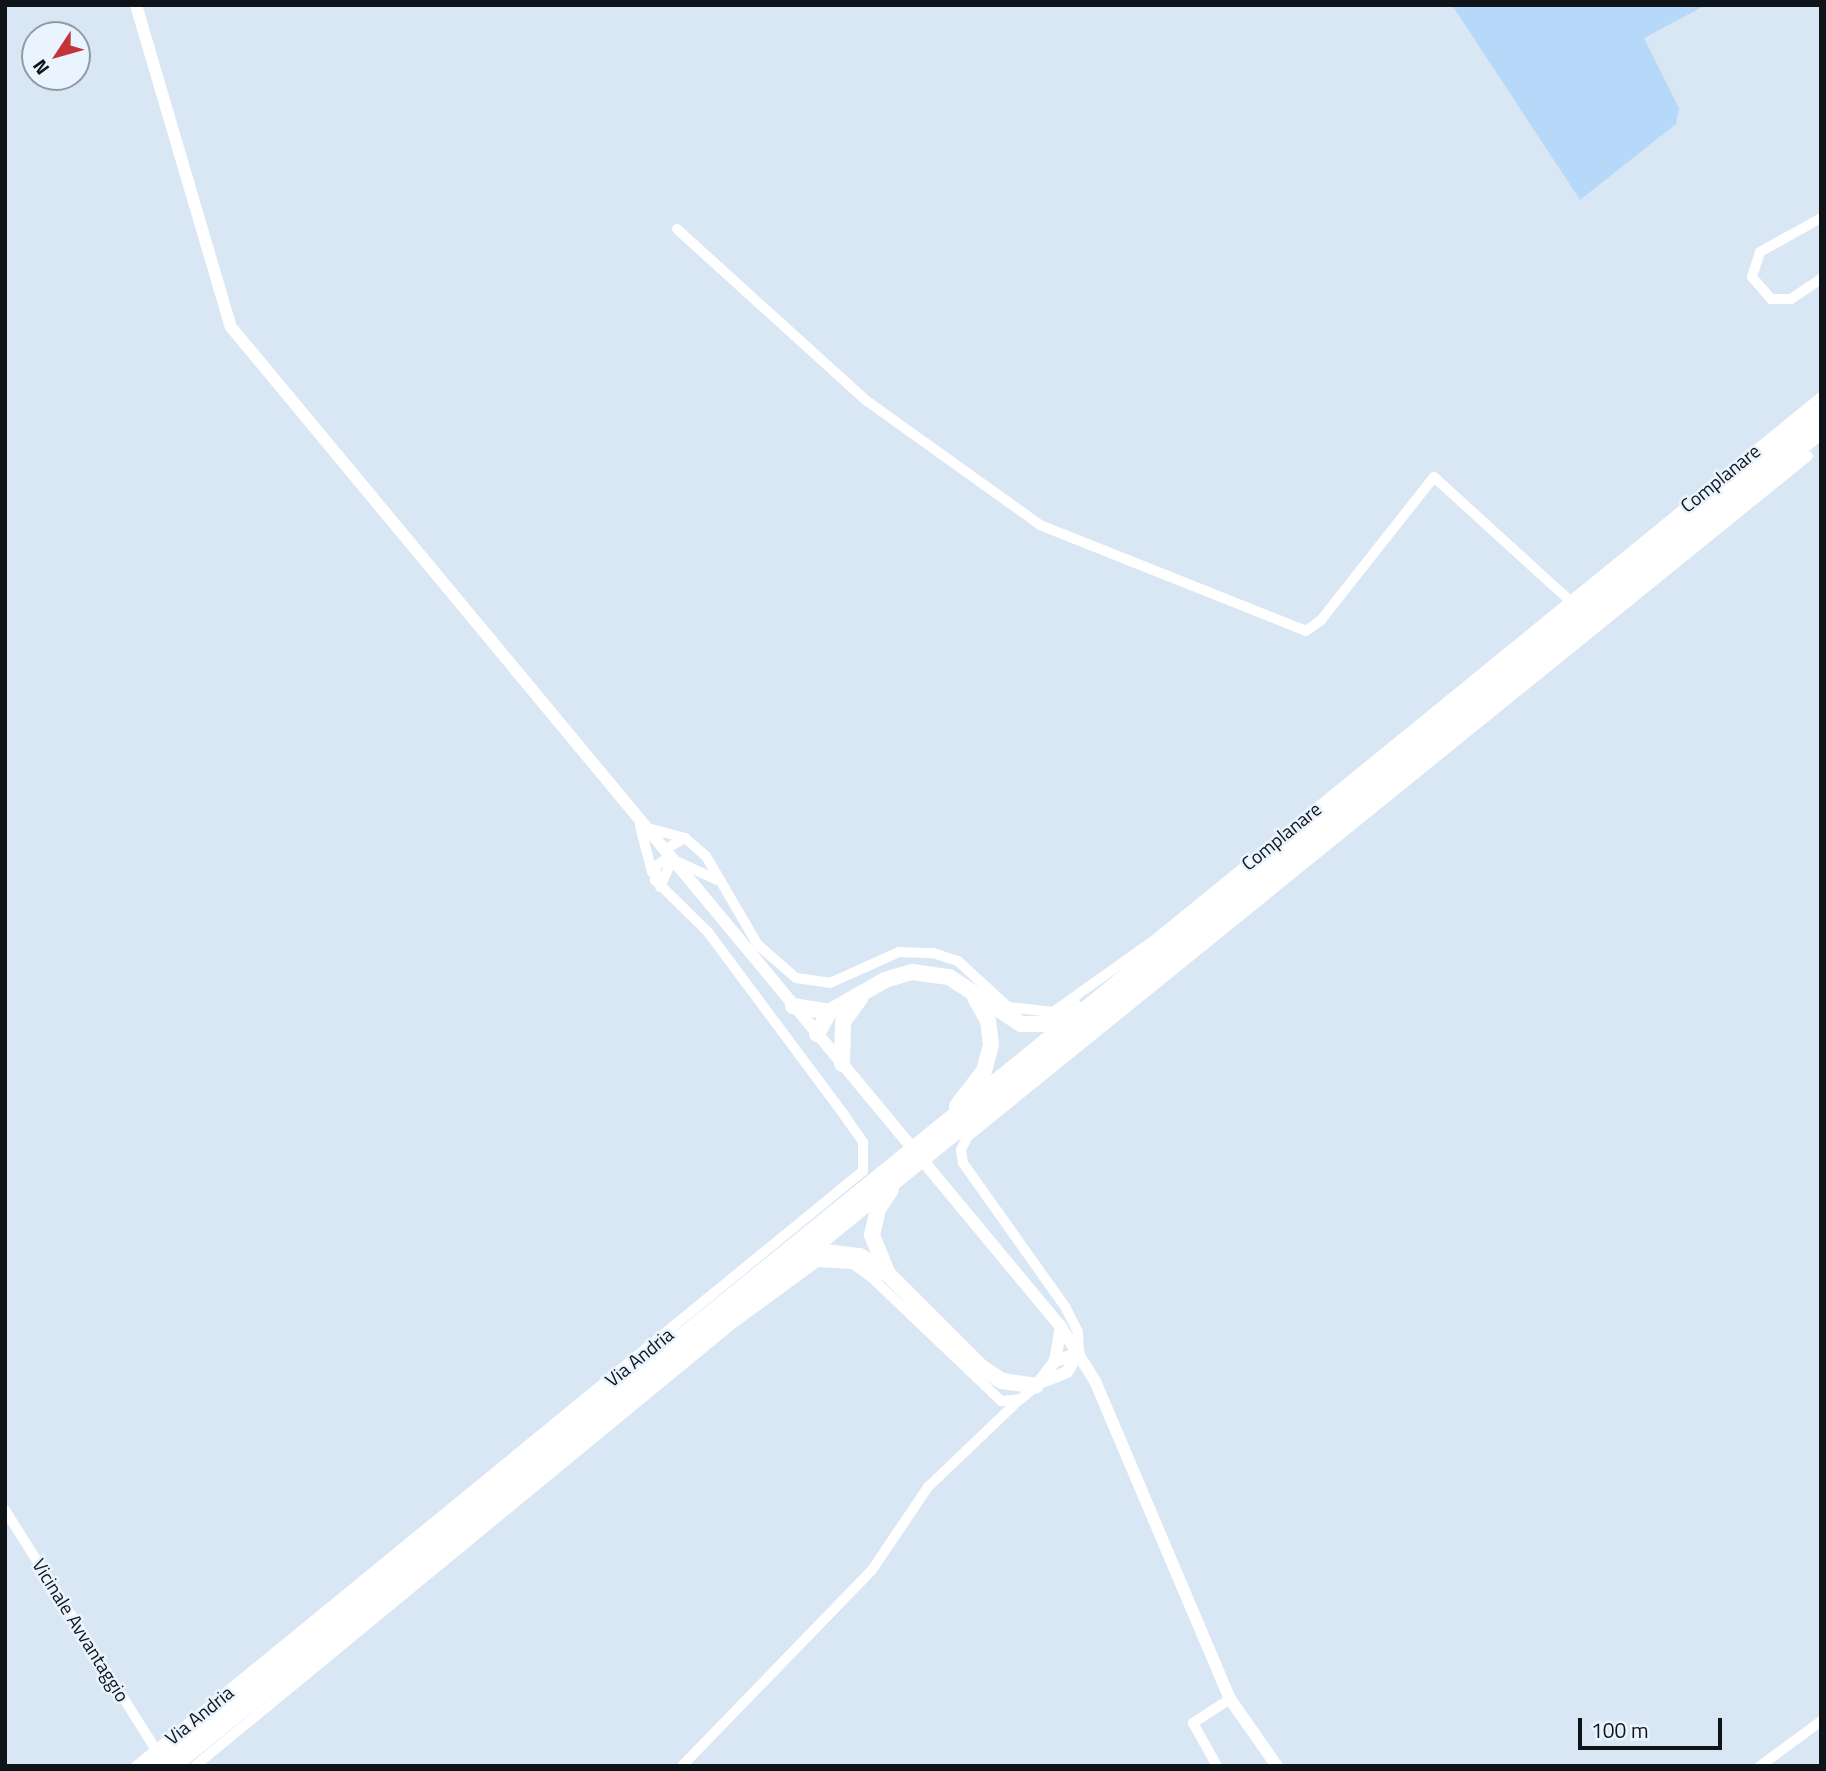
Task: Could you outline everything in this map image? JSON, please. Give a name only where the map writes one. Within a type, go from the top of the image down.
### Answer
[{"type":"highway","points":[[154,1758],[943,1125],[1821,412]]},
{"type":"highway","points":[[173,1766],[1821,431]]},
{"type":"highway","points":[[793,1006],[830,1012],[861,998],[885,980],[912,972],[949,977],[1021,1024],[1045,1024],[1135,969]]},
{"type":"highway","points":[[943,1125],[984,1070],[991,1045],[988,1021],[972,993]]},
{"type":"highway","points":[[817,1034],[843,1022],[861,998]]},
{"type":"highway","points":[[817,1034],[830,1012]]},
{"type":"highway","points":[[842,1064],[843,1022]]},
{"type":"highway","points":[[888,1274],[872,1236],[878,1209],[925,1156]]},
{"type":"highway","points":[[757,1293],[826,1252],[860,1256],[888,1274],[981,1367],[1002,1381],[1037,1384]]},
{"type":"street","points":[[136,5],[231,327],[640,826],[1061,1327],[1095,1381],[1243,1726],[1277,1766]]},
{"type":"street","points":[[1821,218],[1760,252],[1752,277],[1771,299],[1791,299],[1821,279]]},
{"type":"street","points":[[677,229],[867,401],[1040,525],[1306,631],[1321,620],[1434,477],[1569,600]]},
{"type":"street","name":"Complanare","points":[[685,838],[706,856],[758,945],[796,978],[830,983],[899,953],[933,953],[958,961],[1009,1007],[1053,1012],[1157,938],[1821,397]]},
{"type":"street","name":"Complanare","points":[[1079,1353],[1078,1332],[1066,1308],[963,1163],[961,1150],[967,1137],[1808,456]]},
{"type":"street","points":[[640,826],[685,838]]},
{"type":"street","points":[[640,826],[652,872],[660,887]]},
{"type":"street","points":[[660,887],[669,867],[667,858],[670,843],[685,838]]},
{"type":"street","points":[[652,872],[667,858]]},
{"type":"street","name":"Complanare","points":[[667,858],[700,869],[720,883]]},
{"type":"street","points":[[691,886],[700,869]]},
{"type":"street","name":"Via Andria","points":[[136,1766],[154,1758],[863,1171],[863,1142],[845,1116],[707,931],[660,887]]},
{"type":"street","name":"Via Andria","points":[[195,1766],[731,1325],[817,1262],[853,1264],[993,1396],[1002,1401],[1021,1399]]},
{"type":"street","points":[[682,1766],[872,1570],[928,1487],[1037,1384],[1055,1361],[1061,1327]]},
{"type":"street","points":[[1055,1361],[1079,1353]]},
{"type":"street","points":[[1037,1384],[1067,1372],[1079,1353]]},
{"type":"street","points":[[1067,1372],[1095,1381]]},
{"type":"street","name":"Vicinale Avvantaggio","points":[[5,1510],[154,1758]]},
{"type":"street","points":[[1217,1766],[1193,1723],[1230,1699]]},
{"type":"street","points":[[1760,1766],[1821,1721]]},
{"type":"shaded area","points":[[1452,5],[1706,5],[1644,38],[1679,108],[1676,124],[1580,200]]}]
